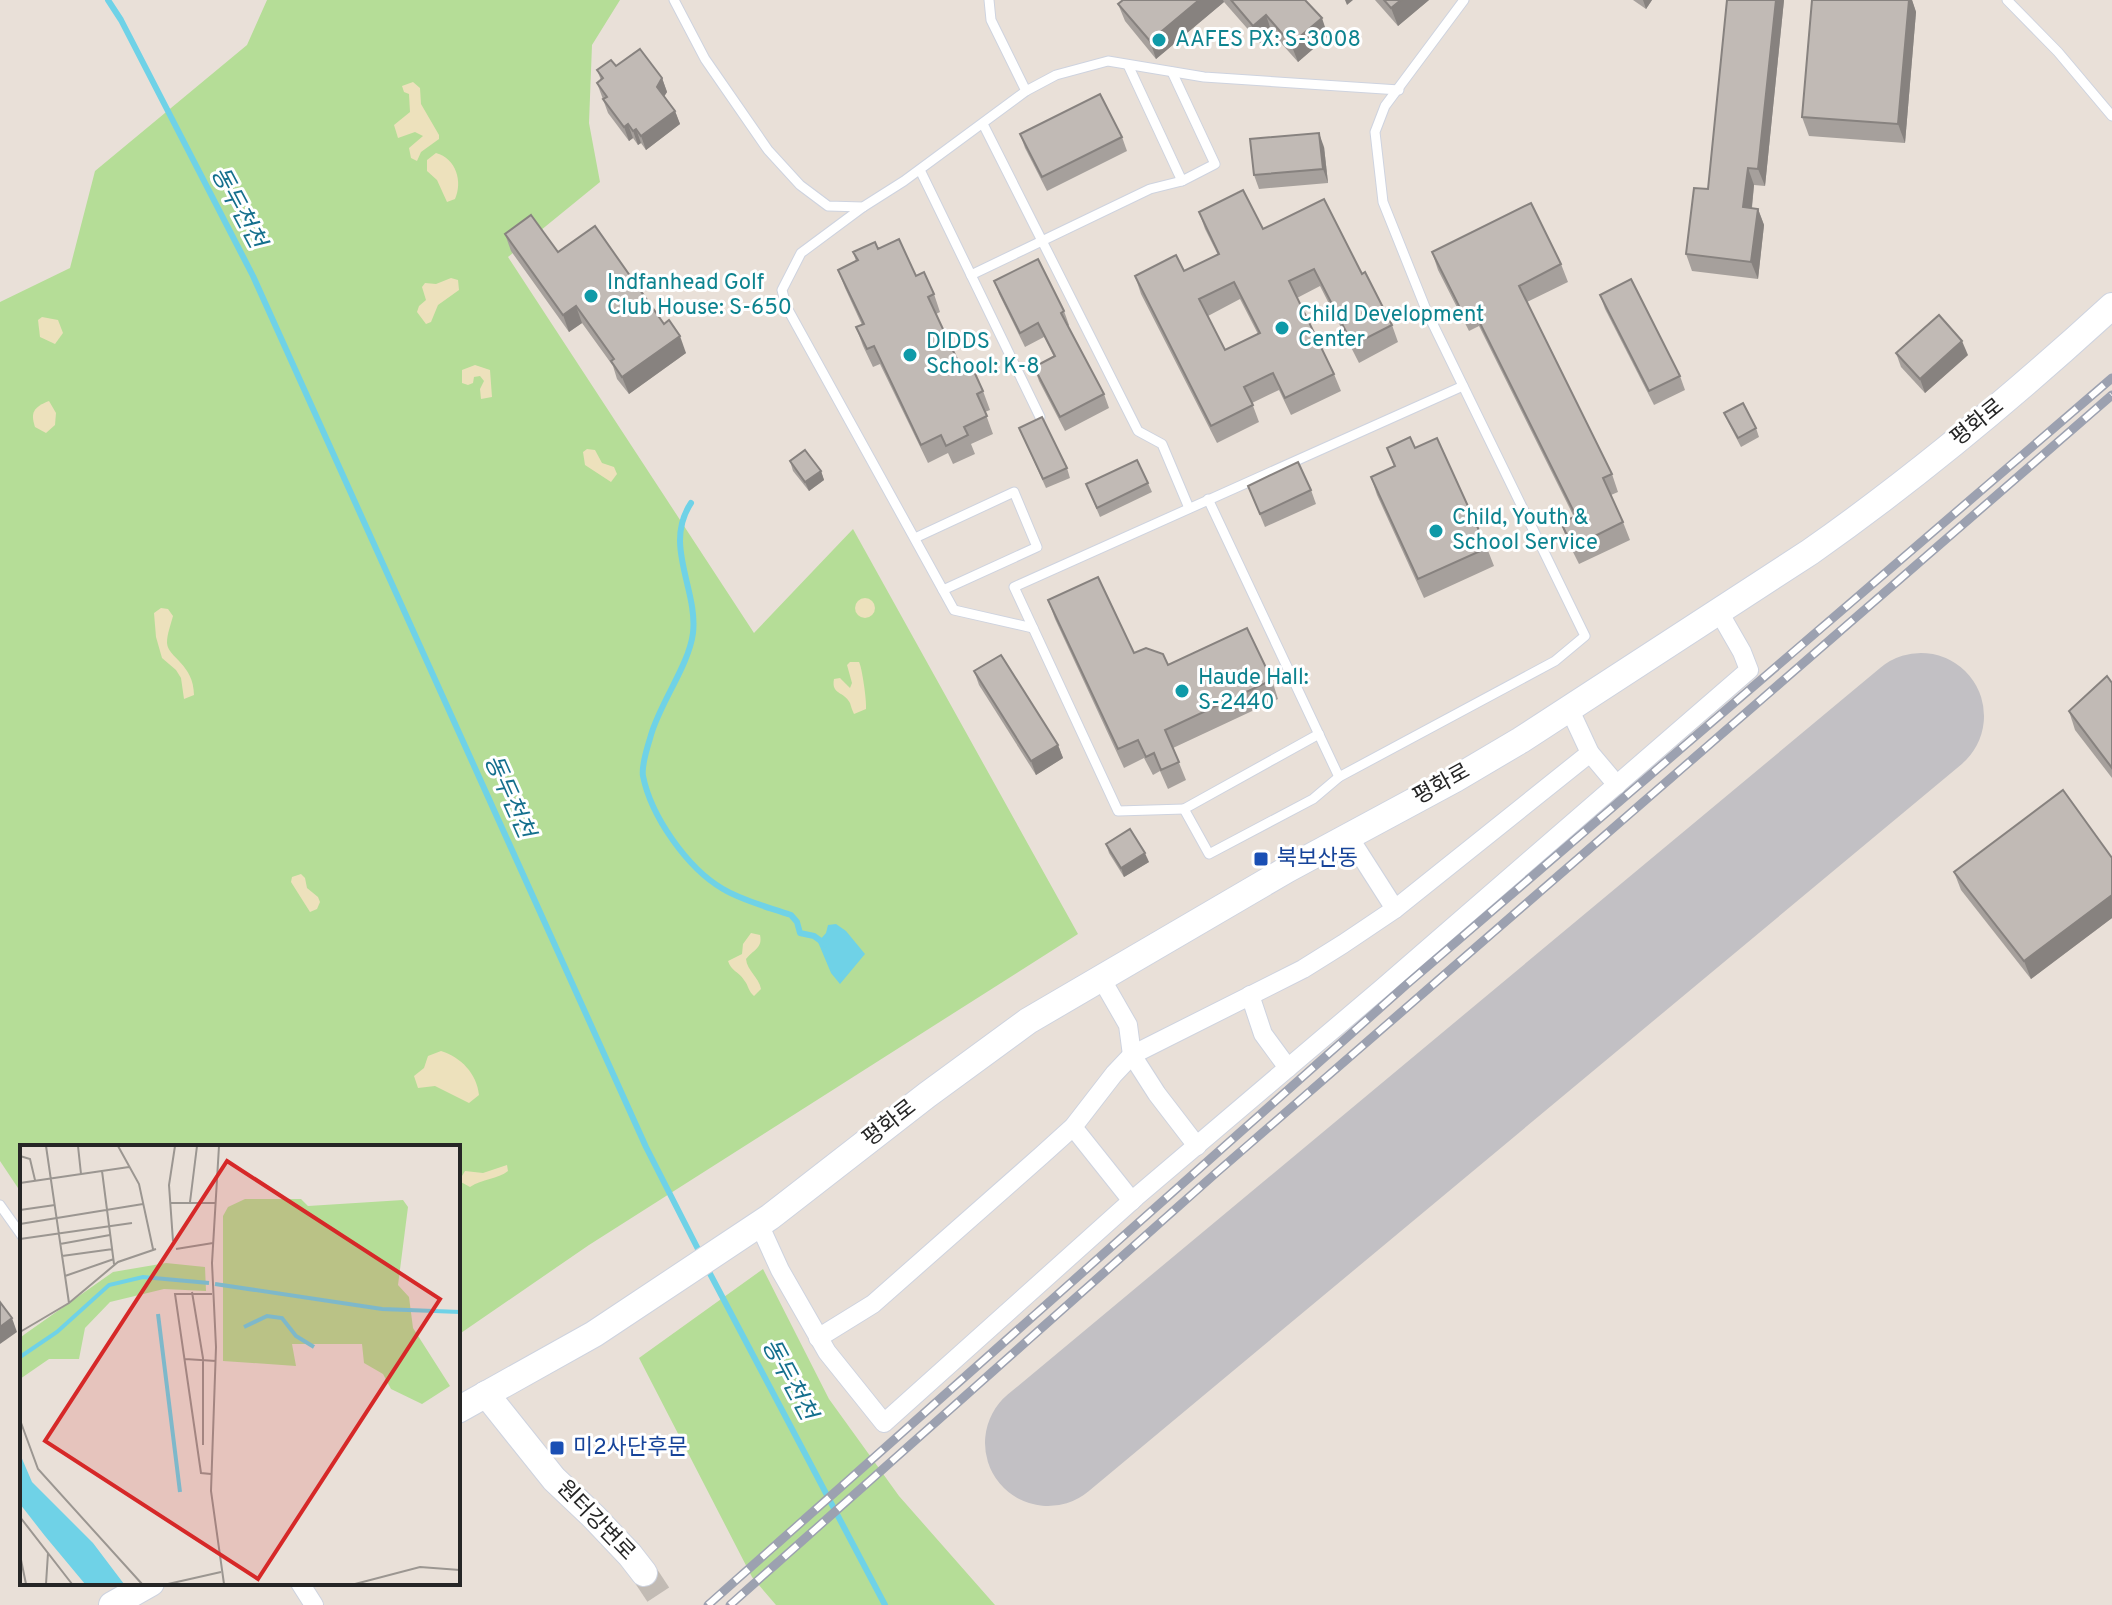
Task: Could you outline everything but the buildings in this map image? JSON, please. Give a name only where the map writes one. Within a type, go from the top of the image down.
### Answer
[{"type":"main road","name":"평화로","points":[[486,1394],[617,1318],[754,1227],[1028,1021],[1288,869],[1455,779],[1810,552],[1880,501],[2037,375],[2112,306]]},
{"type":"main road","points":[[460,1409],[486,1394]]},
{"type":"main road","name":"원터강변로","points":[[486,1394],[554,1479],[594,1517],[644,1573]]},
{"type":"main road","points":[[112,1605],[147,1585]]},
{"type":"street","points":[[754,1227],[827,1352],[884,1423],[1132,1201],[1749,670],[1719,612]]},
{"type":"street","points":[[1569,708],[1590,753],[1617,785]]},
{"type":"street","points":[[818,1338],[873,1304],[1073,1127],[1132,1055],[1303,969],[1395,909],[1590,753]]},
{"type":"street","points":[[1349,837],[1395,909]]},
{"type":"street","points":[[1101,978],[1128,1025],[1132,1055],[1197,1146]]},
{"type":"street","points":[[1250,995],[1263,1034],[1288,1068]]},
{"type":"street","points":[[1073,1127],[1132,1201]]},
{"type":"street","points":[[301,1585],[314,1605]]},
{"type":"lane","points":[[674,0],[705,59],[768,150],[800,185],[828,206],[863,207]]},
{"type":"lane","points":[[989,0],[991,20],[1026,91]]},
{"type":"lane","points":[[1184,809],[1209,854],[1313,799],[1339,777],[1555,661],[1585,636],[1427,312],[1383,202],[1375,132],[1385,106],[1464,0]]},
{"type":"lane","points":[[2007,0],[2058,52],[2112,116]]},
{"type":"lane","points":[[1033,628],[954,610],[786,306],[782,290],[801,253],[1026,91],[1056,75],[1108,61],[1204,77],[1399,90]]},
{"type":"lane","points":[[1128,65],[1182,181]]},
{"type":"lane","points":[[971,275],[1150,189],[1182,181],[1215,164],[1172,72]]},
{"type":"lane","points":[[983,124],[1138,431],[1162,444],[1189,508]]},
{"type":"lane","points":[[920,170],[1040,417]]},
{"type":"lane","points":[[1319,734],[1184,809],[1118,811],[1014,587],[1463,386]]},
{"type":"lane","points":[[915,538],[1014,492],[1037,547],[943,590]]},
{"type":"lane","points":[[1208,499],[1339,777]]},
{"type":"lane","points":[[0,1205],[20,1233]]},
{"type":"green space","points":[[267,0],[620,0],[592,45],[589,123],[600,182],[508,257],[754,633],[853,529],[1078,934],[589,1245],[460,1334],[460,1145],[20,1145],[20,1191],[0,1161],[0,302],[70,268],[95,171],[247,45]]},
{"type":"green space","points":[[763,1269],[829,1399],[899,1496],[995,1605],[776,1605],[752,1577],[639,1358]]},
{"type":"sand","points":[[413,82],[420,88],[421,104],[439,135],[439,139],[421,152],[417,161],[411,158],[409,148],[423,136],[415,132],[398,138],[394,125],[410,112],[409,94],[404,92],[402,86]]},
{"type":"sand","points":[[436,153],[449,160],[458,178],[455,199],[447,202],[437,180],[427,171],[427,160]]},
{"type":"sand","points":[[451,278],[458,280],[459,290],[438,305],[431,322],[426,324],[417,312],[426,300],[422,287],[425,283],[436,284]]},
{"type":"sand","points":[[42,317],[58,320],[63,333],[55,344],[40,337],[38,320]]},
{"type":"sand","points":[[475,365],[490,370],[492,397],[481,399],[480,389],[484,381],[480,376],[474,377],[473,383],[468,385],[462,383],[462,370]]},
{"type":"sand","points":[[49,401],[56,413],[55,425],[46,433],[35,427],[33,414]]},
{"type":"sand","points":[[595,450],[602,463],[614,467],[617,474],[611,482],[585,465],[583,452]]},
{"type":"sand","points":[[865,598],[872,601],[875,608],[872,615],[865,618],[858,615],[855,608],[858,601]]},
{"type":"sand","points":[[161,608],[168,609],[173,616],[168,648],[186,669],[193,684],[194,695],[184,699],[181,678],[162,658],[156,637],[154,613]]},
{"type":"sand","points":[[859,662],[866,699],[866,709],[854,714],[847,699],[834,688],[834,679],[840,678],[850,688],[852,683],[847,665]]},
{"type":"sand","points":[[301,874],[307,888],[320,902],[317,909],[310,912],[291,882],[292,877]]},
{"type":"sand","points":[[751,933],[760,935],[761,939],[759,946],[746,959],[761,989],[754,996],[728,961],[742,954],[743,944]]},
{"type":"sand","points":[[441,1051],[461,1062],[475,1080],[479,1095],[469,1103],[435,1086],[418,1088],[414,1076],[424,1068],[428,1056]]},
{"type":"sand","points":[[507,1165],[508,1171],[504,1174],[470,1187],[460,1182],[465,1171],[483,1173]]},
{"type":"water","points":[[836,924],[865,954],[840,984],[831,973],[818,942],[828,925]]},
{"type":"waterway","name":"동두천천","points":[[108,0],[253,276],[646,1147],[701,1255]]},
{"type":"waterway","points":[[691,503],[680,535],[693,633],[686,658],[655,723],[647,750],[643,772],[647,791],[672,840],[696,868],[739,897],[791,915],[800,933],[814,936],[825,944]]},
{"type":"waterway","name":"동두천천","points":[[707,1268],[885,1605]]},
{"type":"runway","points":[[1048,1443],[1921,716]]},
{"type":"tunnel","points":[[644,1573],[665,1605]]},
{"type":"railway","points":[[708,1605],[1406,985],[2112,378]]},
{"type":"railway","points":[[730,1605],[1216,1173],[2112,395]]},
{"type":"place","name":"AAFES PX: S-3008","points":[[1159,40]]},
{"type":"place","name":"Indfanhead Golf Club House: S-650","points":[[591,296]]},
{"type":"place","name":"Child Development Center","points":[[1282,328]]},
{"type":"place","name":"DlDDS School: K-8","points":[[910,355]]},
{"type":"place","name":"Child, Youth & School Service","points":[[1436,531]]},
{"type":"place","name":"Haude Hall: S-2440","points":[[1182,691]]},
{"type":"place","name":"북보산동","points":[[1261,859]]},
{"type":"place","name":"미2사단후문","points":[[557,1448]]}]
